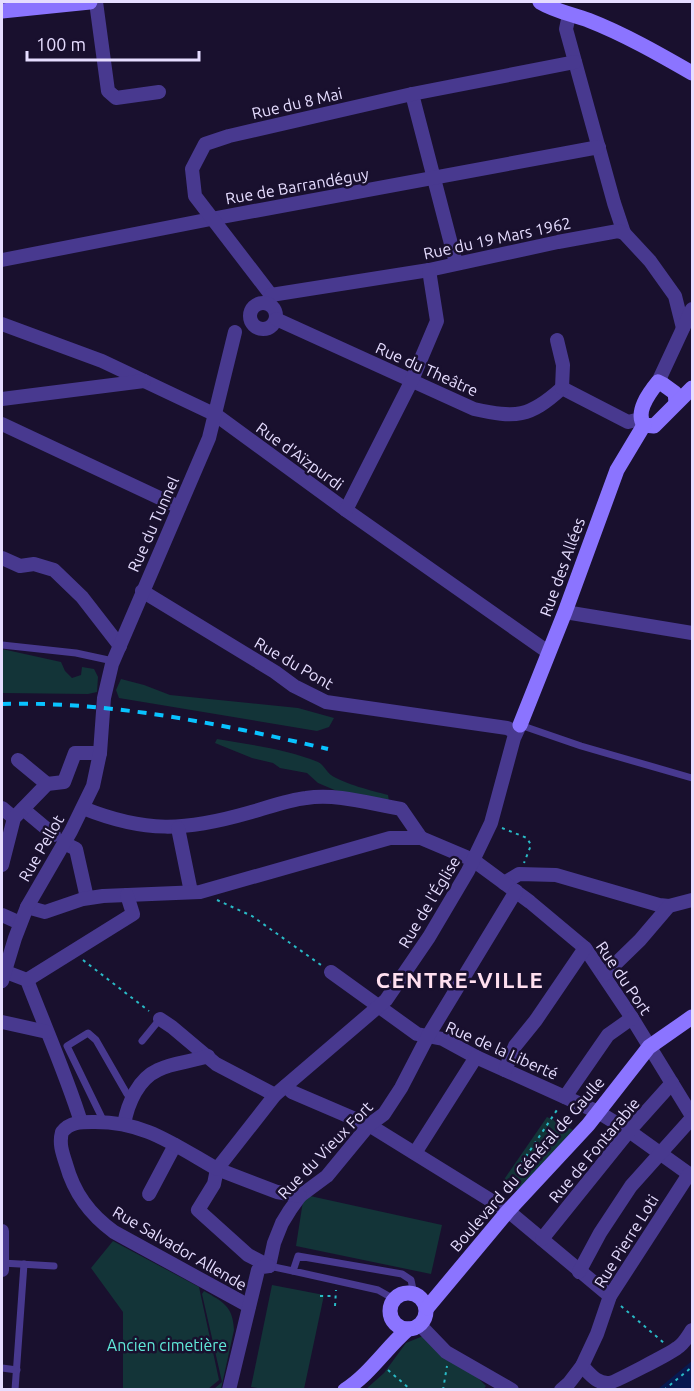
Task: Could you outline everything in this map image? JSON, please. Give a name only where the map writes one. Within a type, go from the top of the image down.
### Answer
[{"type":"main road","points":[[2,11],[90,2]]},
{"type":"main road","points":[[540,2],[637,42],[693,73]]},
{"type":"main road","points":[[658,382],[664,384],[676,397]]},
{"type":"main road","name":"Rue des Allées","points":[[518,729],[565,612],[617,470],[646,400],[658,382]]},
{"type":"main road","points":[[638,424],[654,426],[673,408],[676,397],[692,388]]},
{"type":"main road","name":"Boulevard du Général de Gaulle","points":[[420,1299],[426,1293],[442,1288],[598,1112],[649,1047],[693,1017]]},
{"type":"main road","points":[[345,1389],[382,1355],[408,1326],[424,1320],[420,1299],[403,1293],[391,1304],[390,1315],[408,1326]]},
{"type":"street","points":[[96,2],[108,91],[116,98],[159,92]]},
{"type":"street","points":[[569,15],[566,29],[624,233],[650,261],[675,296],[683,328]]},
{"type":"street","name":"Rue du 8 Mai","points":[[270,299],[195,196],[192,169],[205,144],[229,136],[412,94],[575,62]]},
{"type":"street","points":[[412,94],[456,263]]},
{"type":"street","name":"Rue de Barrandéguy","points":[[2,260],[599,147]]},
{"type":"street","name":"Rue du 19 Mars 1962","points":[[270,299],[429,270],[569,240],[618,231],[624,233]]},
{"type":"street","points":[[346,510],[411,380],[437,321],[429,270]]},
{"type":"street","points":[[216,415],[236,332],[251,320],[255,305],[270,299],[276,311],[276,319],[270,327],[261,329],[251,320]]},
{"type":"street","points":[[658,382],[693,309]]},
{"type":"street","name":"Rue du Theâtre","points":[[276,319],[474,409],[500,414],[528,412],[543,404],[562,388]]},
{"type":"street","name":"Rue d'Aïzpurdi","points":[[2,324],[102,361],[216,415],[548,652]]},
{"type":"street","points":[[557,339],[563,365],[562,388],[638,424]]},
{"type":"street","points":[[2,399],[144,381]]},
{"type":"street","name":"Rue du Tunnel","points":[[102,729],[104,698],[113,662],[209,438],[216,415]]},
{"type":"street","points":[[2,424],[179,507]]},
{"type":"street","points":[[2,558],[20,566],[34,564],[54,570],[82,597],[120,646]]},
{"type":"street","name":"Rue du Pont","points":[[142,591],[275,672],[294,686],[326,702],[518,729]]},
{"type":"street","points":[[565,612],[693,633]]},
{"type":"street","name":"Rue Pellot","points":[[4,976],[27,907],[59,839],[83,808],[93,786],[102,729]]},
{"type":"street","name":"Rue de l'Église","points":[[280,1090],[380,1007],[426,941],[455,896],[491,823],[518,729]]},
{"type":"street","points":[[2,865],[18,813],[46,784],[64,782],[75,753],[100,753]]},
{"type":"street","points":[[18,760],[46,784]]},
{"type":"street","points":[[83,808],[111,819],[155,827],[178,828],[217,822],[307,797],[339,798],[401,809],[422,838]]},
{"type":"street","points":[[2,808],[18,813],[76,849],[87,898]]},
{"type":"street","points":[[178,828],[196,892]]},
{"type":"street","points":[[27,907],[45,912],[87,898],[196,892],[390,838],[422,838]]},
{"type":"street","name":"Rue du Port","points":[[422,838],[473,860],[585,948],[632,1018],[693,1117]]},
{"type":"street","points":[[510,887],[519,874],[556,875],[669,906],[693,900]]},
{"type":"street","name":"Rue du Vieux Fort","points":[[229,1389],[258,1270],[270,1266],[274,1243],[282,1223],[300,1196],[327,1176],[369,1125],[384,1114],[401,1088],[510,887]]},
{"type":"street","points":[[4,976],[27,980],[133,914],[127,895]]},
{"type":"street","points":[[603,975],[640,940],[669,906]]},
{"type":"street","points":[[2,915],[20,923]]},
{"type":"street","points":[[505,1071],[515,1046],[536,1020],[585,948]]},
{"type":"street","name":"Rue de la Liberté","points":[[331,972],[417,1034],[442,1039],[505,1071],[598,1112],[691,1174]]},
{"type":"street","points":[[27,980],[72,1092],[81,1122],[136,1126],[217,1169],[277,1192],[300,1196]]},
{"type":"street","points":[[565,1097],[608,1035],[632,1018]]},
{"type":"street","points":[[160,1019],[216,1064],[280,1090],[292,1092],[369,1125],[415,1153],[508,1211],[610,1296]]},
{"type":"street","points":[[2,1022],[47,1032]]},
{"type":"street","points":[[124,1124],[132,1097],[145,1080],[159,1069],[208,1056]]},
{"type":"street","points":[[415,1153],[476,1057]]},
{"type":"street","name":"Rue de Fontarabie","points":[[542,1239],[629,1131],[672,1083]]},
{"type":"street","points":[[270,1266],[248,1255],[198,1210],[214,1184],[217,1169],[280,1090]]},
{"type":"street","points":[[579,1272],[600,1233],[625,1196],[659,1153],[693,1117]]},
{"type":"street","name":"Rue Salvador Allende","points":[[81,1122],[65,1128],[60,1140],[70,1179],[87,1208],[101,1223],[114,1232],[249,1306]]},
{"type":"street","name":"Rue Salvador Allende","points":[[149,1194],[175,1145]]},
{"type":"street","name":"Rue Pierre Loti","points":[[561,1389],[569,1383],[582,1366],[597,1334],[610,1296],[691,1174]]},
{"type":"street","points":[[2,1231],[2,1270]]},
{"type":"street","points":[[408,1326],[446,1352],[512,1389]]},
{"type":"street","points":[[582,1366],[600,1382],[610,1383],[680,1347],[693,1330]]},
{"type":"lane","points":[[2,645],[76,653],[113,662]]},
{"type":"lane","points":[[518,729],[693,778]]},
{"type":"lane","points":[[142,1041],[160,1019]]},
{"type":"lane","points":[[104,1122],[67,1046],[88,1033],[96,1040],[127,1094],[132,1097]]},
{"type":"lane","points":[[293,1271],[298,1256],[402,1274],[411,1280],[420,1299]]},
{"type":"lane","points":[[2,1263],[54,1266]]},
{"type":"lane","points":[[15,1389],[24,1264]]},
{"type":"lane","points":[[270,1266],[378,1290],[394,1299]]},
{"type":"lane","points":[[2,1368],[17,1370]]},
{"type":"path","points":[[491,823],[527,838],[531,845],[519,874]]},
{"type":"path","points":[[196,892],[252,916],[331,972]]},
{"type":"path","points":[[75,951],[78,956],[160,1019]]},
{"type":"path","points":[[537,1180],[519,1167],[565,1097]]},
{"type":"path","points":[[320,1296],[335,1296],[335,1306]]},
{"type":"path","points":[[610,1296],[673,1351]]},
{"type":"path","points":[[443,1389],[448,1371],[446,1352]]},
{"type":"path","points":[[382,1355],[411,1389]]},
{"type":"path","points":[[664,1389],[693,1366]]},
{"type":"green space","points":[[2,649],[61,662],[65,671],[72,678],[81,675],[82,667],[94,669],[98,677],[97,692],[88,694],[2,693]]},
{"type":"green space","points":[[121,679],[170,695],[298,708],[334,718],[329,727],[317,731],[119,698],[116,690]]},
{"type":"green space","points":[[217,739],[294,754],[320,763],[331,775],[343,781],[388,795],[389,802],[337,791],[318,783],[307,773],[280,768],[273,763],[252,758],[215,743]]},
{"type":"green space","points":[[547,1117],[573,1130],[519,1191],[503,1181]]},
{"type":"green space","points":[[310,1196],[442,1225],[431,1274],[296,1246],[303,1201]]},
{"type":"green space","name":"Ancien cimetière","points":[[113,1241],[199,1287],[219,1380],[208,1389],[123,1389],[123,1312],[91,1268]]},
{"type":"green space","points":[[272,1285],[324,1295],[304,1389],[251,1387]]},
{"type":"green space","points":[[204,1291],[217,1298],[232,1315],[234,1330],[221,1389],[214,1389],[222,1382],[202,1294]]},
{"type":"green space","points":[[423,1336],[475,1375],[486,1386],[483,1390],[365,1390],[384,1373],[406,1343]]},
{"type":"shaded area","points":[[692,1361],[692,1389],[658,1389]]},
{"type":"railway","points":[[2,704],[43,704],[125,710],[207,723],[328,749]]},
{"type":"district","name":"CENTRE-VILLE","points":[[460,979]]}]
